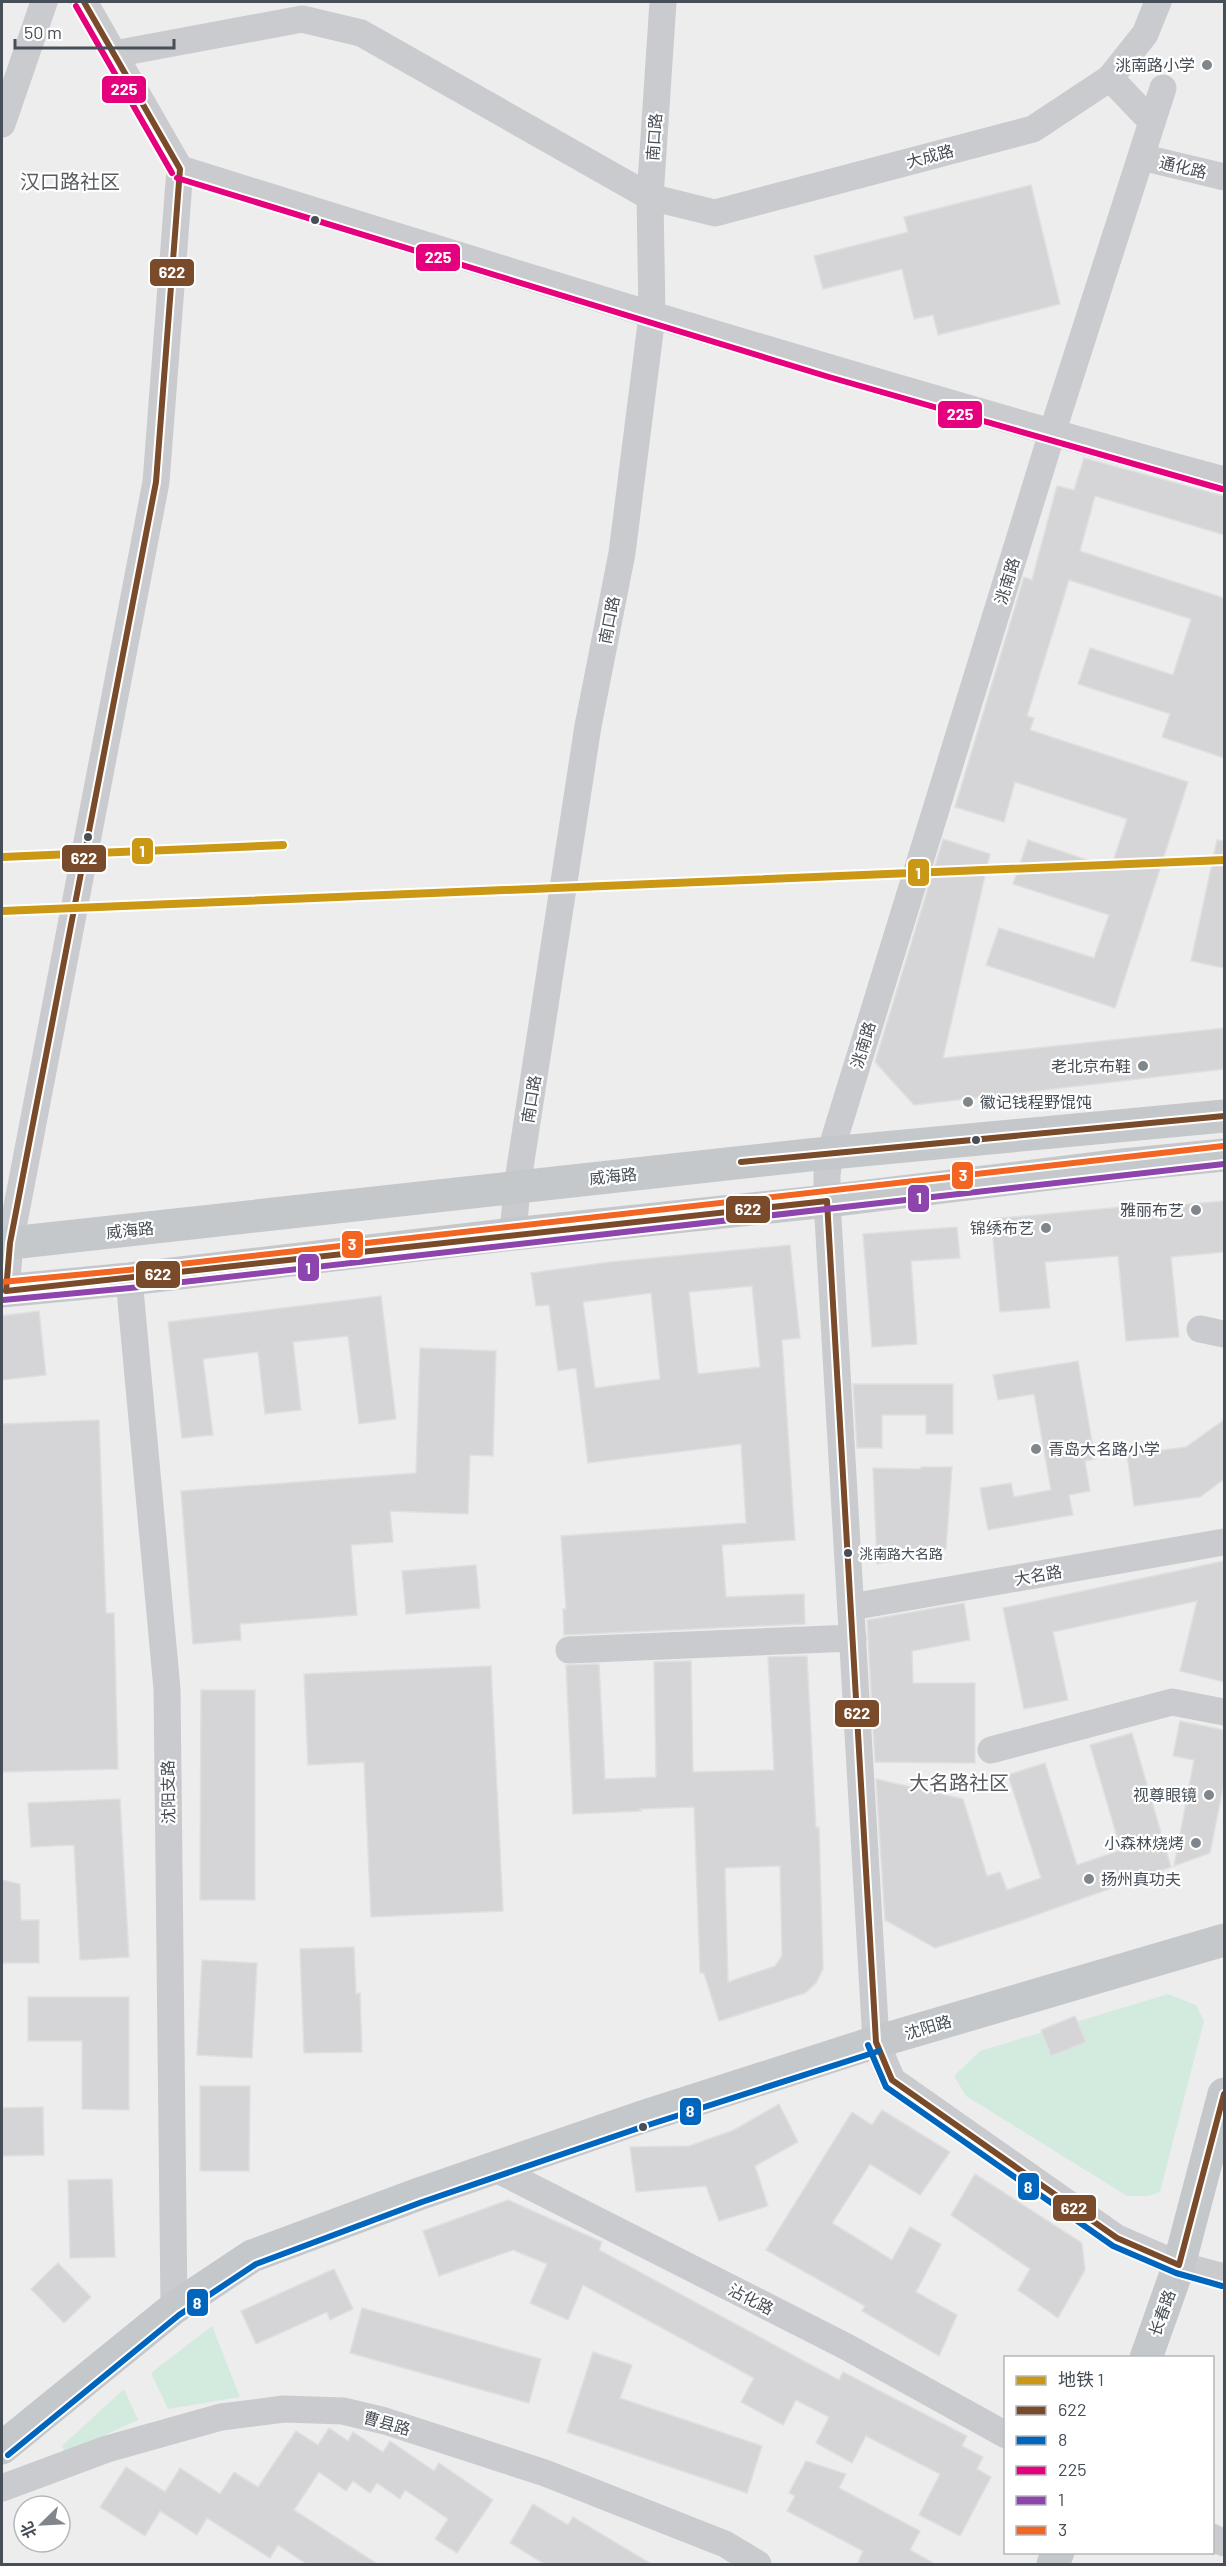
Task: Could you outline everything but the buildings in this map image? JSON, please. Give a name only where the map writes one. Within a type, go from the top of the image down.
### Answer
[{"type":"main road","name":"威海路","points":[[6,1244],[830,1153],[1224,1116]]},
{"type":"main road","points":[[4,1291],[129,1279],[1224,1155]]},
{"type":"main road","name":"沈阳路","points":[[2,2448],[174,2307],[252,2256],[639,2118],[876,2042],[1224,1940]]},
{"type":"main road","name":"长春路","points":[[1147,2356],[1179,2265],[1224,2094]]},
{"type":"street","points":[[2,124],[44,2]]},
{"type":"street","points":[[4,1291],[6,1244],[156,482],[180,169],[84,2]]},
{"type":"street","name":"南口路","points":[[513,1234],[517,1187],[588,726],[622,553],[652,316],[650,197],[663,2]]},
{"type":"street","name":"大成路","points":[[303,10],[360,33],[650,197],[715,213],[1033,129],[1110,78],[1145,34],[1158,2]]},
{"type":"street","points":[[114,54],[303,10]]},
{"type":"street","points":[[1110,78],[1152,122]]},
{"type":"street","name":"洮南路","points":[[1163,88],[1052,433],[830,1153],[827,1201],[876,2042],[892,2080],[1117,2238],[1179,2265],[1224,2277]]},
{"type":"street","name":"通化路","points":[[1141,157],[1224,177]]},
{"type":"street","points":[[180,169],[652,316],[1052,433],[1224,480]]},
{"type":"street","name":"沈阳支路","points":[[129,1279],[167,1689],[174,2307]]},
{"type":"street","name":"大名路","points":[[851,1607],[1224,1542]]},
{"type":"street","points":[[569,1650],[853,1638]]},
{"type":"street","points":[[990,1750],[1172,1702],[1224,1712]]},
{"type":"street","name":"沾化路","points":[[494,2168],[845,2346],[1004,2434]]},
{"type":"street","name":"曹县路","points":[[2,2488],[107,2449],[221,2417],[284,2409],[344,2411],[385,2421],[545,2473],[725,2544],[758,2565]]},
{"type":"green space","points":[[1168,1994],[1196,2005],[1204,2021],[1160,2192],[1148,2196],[1127,2196],[966,2096],[954,2076],[980,2051]]},
{"type":"green space","points":[[212,2326],[240,2397],[168,2409],[151,2373]]},
{"type":"green space","points":[[124,2389],[138,2420],[65,2453],[62,2446]]},
{"type":"metro line","name":"1","points":[[2,857],[283,845]]},
{"type":"metro line","name":"1","points":[[2,911],[1224,860]]},
{"type":"transit line","name":"622","points":[[84,2],[180,169],[156,482],[10,1243],[6,1291],[827,1201],[876,2042],[892,2080],[1117,2238],[1179,2265],[1224,2094]]},
{"type":"transit line","name":"225","points":[[76,6],[172,173]]},
{"type":"transit line","name":"225","points":[[177,178],[829,377],[1222,489]]},
{"type":"transit line","name":"622","points":[[741,1162],[1224,1116]]},
{"type":"transit line","name":"3","points":[[2,1282],[128,1270],[1223,1146]]},
{"type":"transit line","name":"1","points":[[3,1300],[130,1288],[1224,1164]]},
{"type":"transit line","name":"8","points":[[868,2045],[886,2087],[1113,2246],[1176,2273],[1222,2286]]},
{"type":"transit line","name":"8","points":[[8,2455],[179,2315],[256,2264],[422,2202],[642,2127],[879,2051]]},
{"type":"place","name":"洮南路小学","points":[[1207,65]]},
{"type":"place","name":"老北京布鞋","points":[[1143,1066]]},
{"type":"place","name":"徽记钱程野馄饨","points":[[968,1102]]},
{"type":"place","name":"雅丽布艺","points":[[1196,1210]]},
{"type":"place","name":"锦绣布艺","points":[[1046,1228]]},
{"type":"place","name":"青岛大名路小学","points":[[1036,1449]]},
{"type":"place","name":"洮南路大名路","points":[[848,1553]]},
{"type":"place","name":"视尊眼镜","points":[[1209,1795]]},
{"type":"place","name":"小森林烧烤","points":[[1196,1843]]},
{"type":"place","name":"扬州真功夫","points":[[1089,1879]]},
{"type":"district","name":"汉口路社区","points":[[70,182]]},
{"type":"district","name":"大名路社区","points":[[959,1783]]}]
